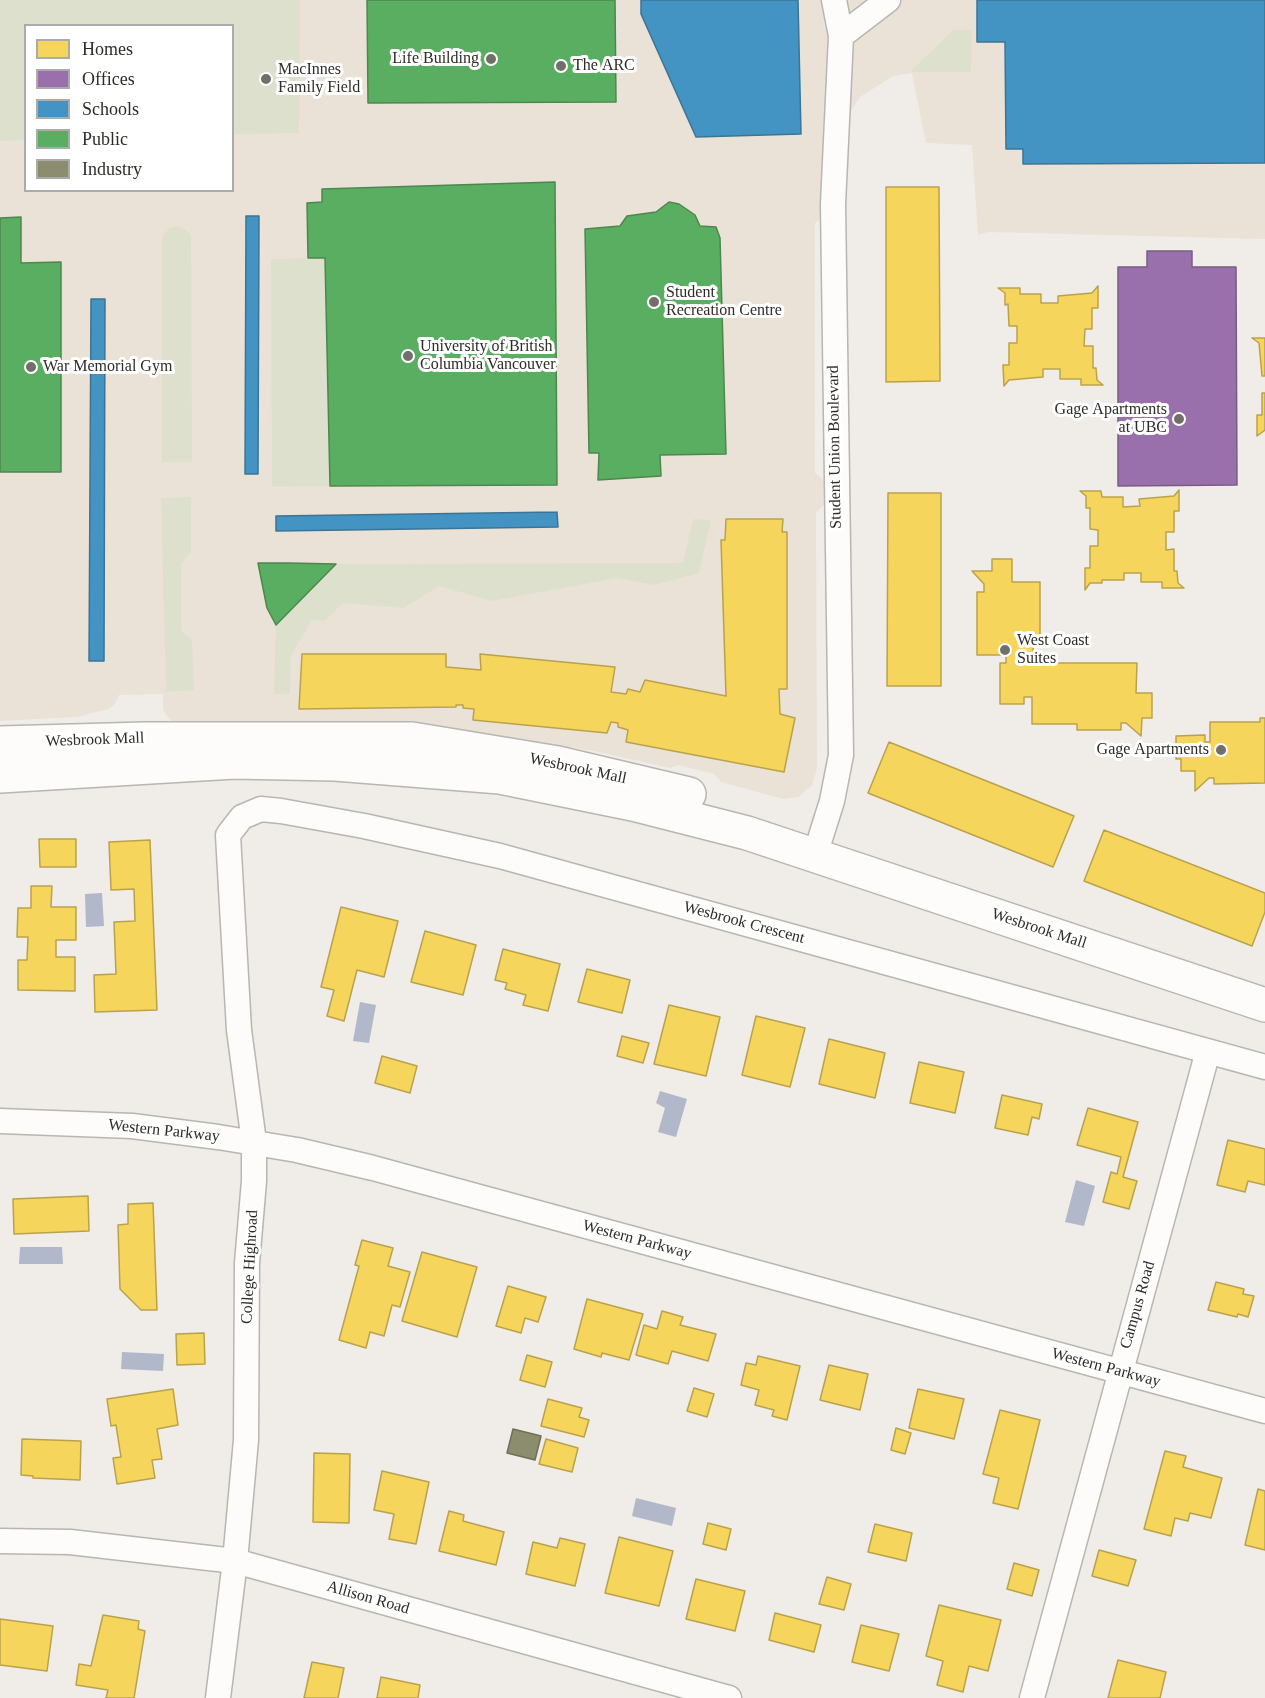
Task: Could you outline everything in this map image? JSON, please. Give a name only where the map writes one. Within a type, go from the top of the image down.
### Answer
[{"type":"main road","name":"Wesbrook Mall","points":[[0,743],[145,739],[412,739],[558,763],[684,793],[818,845]]},
{"type":"main road","name":"Wesbrook Mall","points":[[0,776],[234,762],[335,764],[500,777],[920,866],[1054,917],[1125,957],[1265,1005]]},
{"type":"street","name":"Student Union Boulevard","points":[[818,845],[832,801],[841,755],[833,204],[841,36],[834,0]]},
{"type":"street","points":[[841,36],[888,0]]},
{"type":"street","name":"Wesbrook Crescent","points":[[228,835],[242,817],[261,809],[364,825],[500,856],[1265,1067]]},
{"type":"street","name":"College Highroad","points":[[218,1698],[235,1561],[246,1440],[247,1263],[254,1181],[254,1142],[239,1030],[228,835]]},
{"type":"street","name":"Campus Road","points":[[1032,1698],[1208,1051]]},
{"type":"street","name":"Western Parkway","points":[[0,1121],[121,1126],[254,1142],[373,1168],[1265,1411]]},
{"type":"street","name":"Allison Road","points":[[0,1541],[70,1542],[235,1561],[729,1698]]},
{"type":"shaded area","name":"University of British Columbia Vancouver","points":[[0,0],[1265,0],[1265,239],[988,232],[978,235],[972,145],[926,143],[912,73],[893,76],[860,97],[847,117],[824,216],[815,223],[815,473],[825,481],[825,504],[816,512],[817,769],[812,785],[799,797],[783,799],[721,782],[714,774],[678,765],[670,768],[594,751],[420,725],[172,723],[163,710],[163,694],[119,695],[114,705],[108,709],[78,717],[0,721]]},
{"type":"green space","name":"MacInnes Family Field","points":[[0,0],[300,0],[299,133],[234,134],[234,24],[24,24],[24,140],[0,141]]},
{"type":"green space","points":[[953,30],[972,30],[971,72],[910,72]]},
{"type":"green space","points":[[177,226],[184,228],[191,235],[192,462],[162,462],[162,238],[169,228]]},
{"type":"green space","points":[[325,258],[330,486],[272,487],[271,259]]},
{"type":"green space","points":[[191,497],[191,552],[181,564],[181,631],[192,640],[194,690],[166,692],[161,498]]},
{"type":"green space","points":[[693,519],[711,520],[699,573],[654,585],[617,578],[492,601],[439,586],[404,608],[343,603],[325,621],[312,620],[291,655],[290,694],[274,694],[276,625],[336,564],[683,563]]},
{"type":"water","points":[[102,893],[104,926],[86,927],[85,894]]},
{"type":"water","points":[[360,1002],[376,1005],[369,1043],[353,1041]]},
{"type":"water","points":[[660,1091],[687,1099],[676,1137],[658,1132],[665,1108],[656,1103]]},
{"type":"water","points":[[1076,1180],[1095,1186],[1084,1226],[1065,1222]]},
{"type":"water","points":[[20,1247],[62,1247],[63,1264],[19,1264]]},
{"type":"water","points":[[122,1352],[164,1354],[163,1371],[121,1369]]},
{"type":"water","points":[[636,1498],[676,1508],[672,1526],[632,1516]]},
{"type":"building: Homes","points":[[886,187],[939,187],[940,381],[886,382]]},
{"type":"building: Homes","points":[[1098,286],[1098,308],[1092,308],[1092,329],[1085,329],[1084,346],[1093,346],[1093,368],[1096,368],[1097,380],[1103,385],[1081,385],[1081,379],[1060,379],[1060,369],[1043,369],[1043,377],[1009,380],[1004,386],[1003,365],[1009,365],[1009,343],[1017,343],[1017,326],[1009,326],[1005,293],[998,288],[1020,288],[1020,294],[1041,294],[1041,303],[1058,303],[1058,296],[1092,293]]},
{"type":"building: Homes","points":[[1252,338],[1265,338],[1265,376],[1262,376],[1259,343]]},
{"type":"building: Homes","points":[[1262,393],[1265,393],[1265,430],[1257,436],[1257,415],[1262,415]]},
{"type":"building: Homes","points":[[1179,490],[1179,511],[1174,511],[1174,532],[1166,532],[1166,550],[1174,549],[1174,571],[1177,571],[1178,583],[1184,588],[1162,588],[1162,582],[1141,582],[1141,573],[1124,573],[1124,580],[1102,580],[1102,583],[1090,583],[1085,590],[1085,568],[1090,568],[1090,546],[1098,546],[1098,530],[1090,529],[1090,508],[1086,508],[1086,496],[1080,491],[1101,491],[1102,497],[1123,497],[1123,507],[1140,506],[1139,499],[1174,496]]},
{"type":"building: Homes","points":[[888,493],[941,493],[941,686],[887,686]]},
{"type":"building: Homes","points":[[726,519],[783,519],[782,532],[787,532],[787,689],[779,689],[780,714],[795,718],[784,772],[626,742],[628,730],[618,727],[618,723],[611,722],[607,733],[473,720],[474,709],[463,708],[463,705],[456,705],[456,707],[299,709],[302,654],[446,654],[446,667],[481,670],[480,654],[615,667],[611,692],[626,694],[628,689],[640,692],[645,680],[726,696],[721,540],[725,540]]},
{"type":"building: Homes","name":"West Coast Suites","points":[[992,559],[1012,559],[1012,582],[1040,582],[1040,645],[1033,645],[1033,663],[1137,663],[1136,693],[1152,693],[1152,718],[1142,718],[1141,736],[1126,723],[1121,723],[1121,730],[1077,730],[1077,724],[1032,724],[1032,697],[1024,697],[1024,704],[1000,704],[1000,663],[1006,663],[1006,655],[977,655],[977,592],[984,592],[984,584],[972,571],[992,571]]},
{"type":"building: Homes","name":"Gage Apartments","points":[[1260,718],[1265,718],[1265,783],[1214,784],[1214,778],[1209,778],[1195,791],[1195,771],[1181,771],[1181,759],[1176,759],[1176,736],[1205,735],[1205,742],[1210,742],[1210,722],[1260,722]]},
{"type":"building: Homes","points":[[889,742],[1074,816],[1053,867],[868,793]]},
{"type":"building: Homes","points":[[1104,830],[1265,893],[1265,912],[1252,946],[1084,881]]},
{"type":"building: Homes","points":[[39,839],[76,839],[76,867],[40,867]]},
{"type":"building: Homes","points":[[150,840],[157,1010],[95,1012],[94,975],[116,974],[114,922],[135,921],[134,889],[111,890],[109,842]]},
{"type":"building: Homes","points":[[31,886],[52,886],[51,907],[76,907],[76,940],[56,940],[56,957],[75,957],[75,991],[18,990],[18,960],[27,960],[28,937],[17,937],[18,908],[31,908]]},
{"type":"building: Homes","points":[[341,907],[398,921],[384,977],[357,970],[344,1021],[327,1016],[334,990],[321,987]]},
{"type":"building: Homes","points":[[425,931],[476,945],[463,995],[411,982]]},
{"type":"building: Homes","points":[[503,949],[560,964],[548,1011],[523,1005],[526,995],[505,989],[507,983],[495,980]]},
{"type":"building: Homes","points":[[587,969],[630,980],[622,1013],[578,1002]]},
{"type":"building: Homes","points":[[669,1005],[720,1017],[706,1076],[654,1064]]},
{"type":"building: Homes","points":[[756,1016],[805,1028],[790,1087],[742,1075]]},
{"type":"building: Homes","points":[[622,1036],[649,1043],[643,1063],[617,1056]]},
{"type":"building: Homes","points":[[829,1039],[885,1053],[875,1098],[819,1084]]},
{"type":"building: Homes","points":[[382,1056],[417,1066],[410,1093],[375,1083]]},
{"type":"building: Homes","points":[[919,1062],[964,1072],[955,1113],[910,1103]]},
{"type":"building: Homes","points":[[1002,1095],[1042,1104],[1039,1119],[1032,1117],[1028,1135],[995,1128]]},
{"type":"building: Homes","points":[[1088,1108],[1138,1122],[1123,1177],[1137,1181],[1129,1209],[1103,1202],[1111,1172],[1117,1174],[1121,1157],[1077,1145]]},
{"type":"building: Homes","points":[[1228,1140],[1265,1149],[1265,1185],[1248,1181],[1245,1192],[1217,1185]]},
{"type":"building: Homes","points":[[88,1196],[89,1231],[14,1234],[13,1199]]},
{"type":"building: Homes","points":[[153,1203],[157,1310],[141,1310],[120,1289],[118,1225],[128,1224],[128,1204]]},
{"type":"building: Homes","points":[[362,1240],[393,1248],[388,1266],[410,1272],[400,1307],[392,1305],[384,1336],[370,1332],[366,1348],[339,1340],[359,1266],[355,1265]]},
{"type":"building: Homes","points":[[422,1252],[477,1267],[457,1337],[402,1321]]},
{"type":"building: Homes","points":[[1216,1282],[1244,1289],[1243,1294],[1254,1296],[1248,1317],[1238,1314],[1237,1317],[1208,1310]]},
{"type":"building: Homes","points":[[508,1286],[546,1297],[538,1322],[525,1318],[521,1333],[496,1326]]},
{"type":"building: Homes","points":[[587,1299],[643,1314],[629,1360],[602,1353],[601,1357],[574,1349]]},
{"type":"building: Homes","points":[[662,1311],[683,1317],[680,1325],[716,1334],[708,1361],[672,1351],[668,1364],[636,1355],[644,1325],[657,1329]]},
{"type":"building: Homes","points":[[204,1333],[205,1364],[177,1365],[176,1334]]},
{"type":"building: Homes","points":[[527,1355],[552,1362],[545,1387],[520,1380]]},
{"type":"building: Homes","points":[[758,1356],[800,1366],[787,1420],[772,1416],[774,1410],[755,1405],[759,1390],[741,1385],[746,1363],[756,1365]]},
{"type":"building: Homes","points":[[829,1365],[868,1374],[860,1410],[820,1400]]},
{"type":"building: Homes","points":[[694,1388],[714,1394],[707,1417],[687,1411]]},
{"type":"building: Homes","points":[[173,1389],[178,1425],[157,1429],[162,1459],[152,1460],[155,1478],[117,1484],[113,1458],[121,1457],[116,1425],[111,1426],[107,1399]]},
{"type":"building: Homes","points":[[918,1389],[964,1399],[954,1439],[909,1428]]},
{"type":"building: Homes","points":[[548,1399],[582,1408],[579,1417],[589,1420],[584,1437],[541,1426]]},
{"type":"building: Homes","points":[[1000,1410],[1040,1420],[1018,1509],[993,1503],[999,1478],[983,1474]]},
{"type":"building: Homes","points":[[896,1428],[911,1433],[905,1454],[891,1450]]},
{"type":"building: Homes","points":[[22,1439],[81,1441],[80,1480],[33,1478],[33,1476],[21,1475]]},
{"type":"building: Homes","points":[[546,1439],[578,1448],[572,1472],[539,1464]]},
{"type":"building: Homes","points":[[1165,1451],[1186,1456],[1183,1467],[1222,1478],[1211,1518],[1190,1513],[1188,1521],[1175,1518],[1171,1536],[1144,1529]]},
{"type":"building: Homes","points":[[314,1453],[350,1454],[349,1523],[313,1522]]},
{"type":"building: Homes","points":[[382,1471],[429,1482],[416,1544],[389,1539],[394,1514],[374,1510]]},
{"type":"building: Homes","points":[[1258,1489],[1265,1491],[1265,1550],[1245,1545]]},
{"type":"building: Homes","points":[[449,1511],[464,1515],[463,1521],[504,1532],[496,1565],[439,1551]]},
{"type":"building: Homes","points":[[708,1523],[731,1529],[726,1550],[703,1544]]},
{"type":"building: Homes","points":[[875,1524],[912,1533],[906,1561],[868,1552]]},
{"type":"building: Homes","points":[[619,1537],[673,1551],[659,1606],[605,1593]]},
{"type":"building: Homes","points":[[560,1538],[585,1544],[575,1586],[526,1574],[533,1542],[557,1548]]},
{"type":"building: Homes","points":[[1099,1550],[1136,1560],[1128,1586],[1092,1576]]},
{"type":"building: Homes","points":[[1014,1563],[1039,1570],[1032,1596],[1007,1589]]},
{"type":"building: Homes","points":[[827,1577],[851,1584],[844,1610],[819,1604]]},
{"type":"building: Homes","points":[[696,1579],[745,1591],[735,1631],[686,1619]]},
{"type":"building: Homes","points":[[939,1605],[1001,1620],[988,1671],[969,1666],[963,1692],[937,1685],[943,1661],[926,1656]]},
{"type":"building: Homes","points":[[775,1613],[821,1625],[814,1652],[769,1640]]},
{"type":"building: Homes","points":[[103,1615],[139,1621],[138,1629],[145,1631],[134,1698],[106,1698],[108,1690],[76,1685],[79,1664],[91,1666]]},
{"type":"building: Homes","points":[[0,1619],[53,1626],[47,1671],[0,1665]]},
{"type":"building: Homes","points":[[861,1625],[899,1634],[889,1671],[852,1662]]},
{"type":"building: Homes","points":[[1118,1660],[1166,1672],[1160,1698],[1108,1698]]},
{"type":"building: Homes","points":[[312,1662],[344,1668],[338,1698],[304,1698]]},
{"type":"building: Homes","points":[[381,1677],[420,1685],[418,1698],[377,1698]]},
{"type":"building: Offices","points":[[1147,251],[1192,251],[1192,267],[1236,267],[1237,485],[1118,486],[1118,267],[1147,267]]},
{"type":"building: Schools","points":[[641,0],[798,0],[801,134],[696,137],[641,14]]},
{"type":"building: Schools","points":[[977,0],[1265,0],[1265,163],[1023,164],[1023,149],[1006,149],[1005,42],[977,42]]},
{"type":"building: Schools","points":[[246,216],[259,216],[258,474],[245,474]]},
{"type":"building: Schools","points":[[91,299],[105,299],[104,661],[89,661]]},
{"type":"building: Schools","points":[[557,512],[558,527],[276,531],[276,516]]},
{"type":"building: Public","name":"Life Building","points":[[367,0],[615,0],[616,102],[368,103]]},
{"type":"building: Public","points":[[555,182],[557,485],[330,486],[325,258],[308,258],[307,203],[322,202],[322,189]]},
{"type":"building: Public","name":"Student Recreation Centre","points":[[669,202],[679,204],[695,215],[700,226],[716,227],[720,238],[726,454],[660,455],[661,476],[598,480],[599,453],[589,453],[585,229],[620,226],[627,216],[656,212]]},
{"type":"building: Public","name":"War Memorial Gym","points":[[21,217],[21,263],[61,262],[61,472],[0,472],[0,218]]},
{"type":"building: Public","points":[[258,563],[336,564],[276,625],[267,608]]},
{"type":"building: Industry","points":[[513,1429],[541,1436],[535,1460],[507,1453]]},
{"type":"place","name":"Life Building","points":[[491,59]]},
{"type":"place","name":"The ARC","points":[[561,66]]},
{"type":"place","name":"MacInnes Family Field","points":[[266,79]]},
{"type":"place","name":"Student Recreation Centre","points":[[654,302]]},
{"type":"place","name":"University of British Columbia Vancouver","points":[[408,356]]},
{"type":"place","name":"War Memorial Gym","points":[[31,367]]},
{"type":"place","name":"Gage Apartments at UBC","points":[[1179,419]]},
{"type":"place","name":"West Coast Suites","points":[[1005,650]]},
{"type":"place","name":"Gage Apartments","points":[[1221,750]]}]
